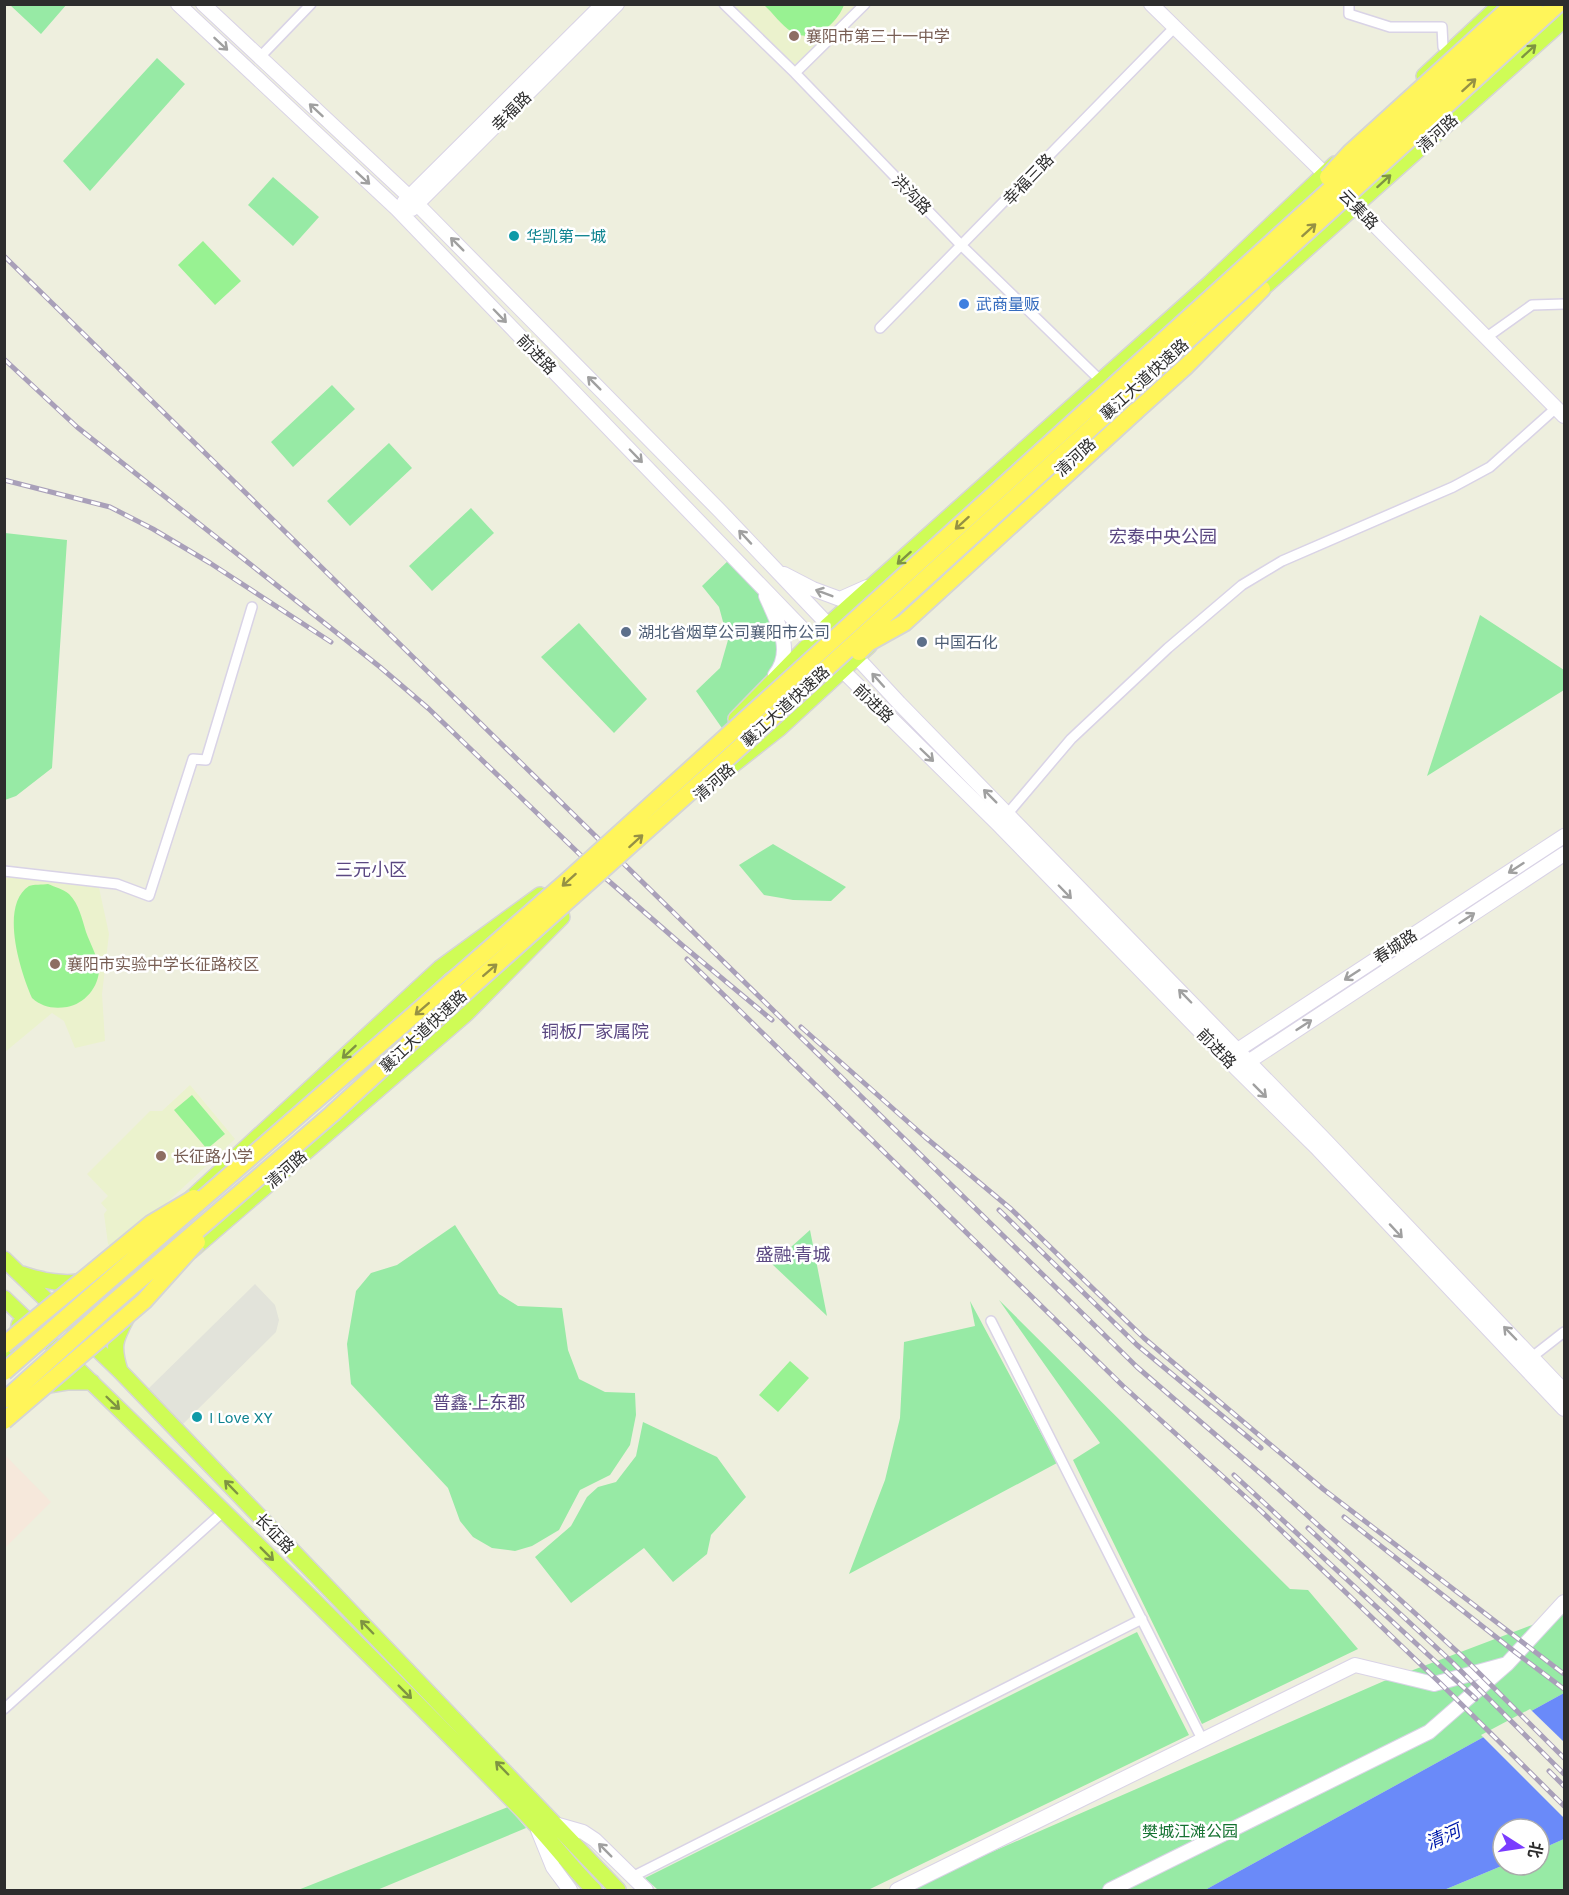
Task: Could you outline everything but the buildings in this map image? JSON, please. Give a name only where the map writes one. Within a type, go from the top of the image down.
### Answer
[{"type":"highway","points":[[1206,301],[1241,260],[1318,189],[1350,153],[1514,4]]},
{"type":"highway","name":"襄江大道快速路","points":[[5,1369],[575,874],[1535,4]]},
{"type":"highway","name":"襄江大道快速路","points":[[4,1400],[332,1114],[1558,4]]},
{"type":"highway","points":[[718,766],[779,724],[868,644],[904,623],[1186,366],[1262,289]]},
{"type":"highway","points":[[4,1345],[152,1223],[202,1192],[319,1098]]},
{"type":"highway","points":[[4,1418],[144,1301],[198,1241],[300,1151],[332,1114]]},
{"type":"main road","name":"清河路","points":[[646,801],[724,731],[828,625],[1210,283],[1443,57],[1501,4]]},
{"type":"main road","name":"清河路","points":[[667,823],[716,778],[780,728],[1262,289],[1564,20]]},
{"type":"main road","points":[[5,1369],[40,1333],[184,1205],[440,968],[540,895]]},
{"type":"main road","name":"清河路","points":[[4,1418],[138,1297],[466,1014],[562,917]]},
{"type":"main road","name":"长征路","points":[[4,1259],[120,1371],[618,1890]]},
{"type":"main road","points":[[19,1273],[39,1280],[79,1283],[116,1264]]},
{"type":"main road","points":[[120,1371],[114,1351],[119,1332],[138,1297]]},
{"type":"main road","name":"长征路","points":[[4,1298],[224,1511],[520,1808],[568,1864],[594,1890]]},
{"type":"main road","points":[[5,1369],[20,1331],[17,1310]]},
{"type":"main road","points":[[36,1387],[67,1382],[92,1382]]},
{"type":"street","name":"前进路","points":[[178,4],[400,213],[842,671],[1003,819]]},
{"type":"street","name":"前进路","points":[[204,4],[413,200],[721,512],[828,625],[1003,819],[1232,1053],[1316,1147],[1564,1409]]},
{"type":"street","points":[[259,58],[311,4]]},
{"type":"street","name":"幸福路","points":[[400,213],[603,4]]},
{"type":"street","name":"幸福路","points":[[413,200],[617,4]]},
{"type":"street","name":"洪沟路","points":[[724,4],[795,73],[962,246],[1101,381]]},
{"type":"street","points":[[795,73],[865,4]]},
{"type":"street","name":"云集路","points":[[1151,4],[1325,173],[1560,412]]},
{"type":"street","points":[[1349,4],[1349,14],[1390,27],[1442,27],[1443,47]]},
{"type":"street","name":"幸福三路","points":[[880,328],[1174,28]]},
{"type":"street","points":[[1486,337],[1532,305],[1564,304]]},
{"type":"street","points":[[1003,819],[1071,739],[1168,648],[1242,585],[1281,561],[1453,486],[1490,467],[1560,412]]},
{"type":"street","points":[[774,569],[813,589],[840,599],[875,584]]},
{"type":"street","points":[[758,696],[781,667],[786,643],[763,588]]},
{"type":"street","points":[[4,871],[117,884],[149,896],[193,759],[206,760],[252,607]]},
{"type":"street","name":"春城路","points":[[1232,1053],[1564,836]]},
{"type":"street","name":"春城路","points":[[1243,1065],[1564,854]]},
{"type":"street","name":"前进路","points":[[1243,1065],[1564,1391]]},
{"type":"street","points":[[991,1321],[1203,1739]]},
{"type":"street","points":[[1532,1357],[1564,1332]]},
{"type":"street","points":[[4,1709],[224,1511]]},
{"type":"street","points":[[1110,1890],[1429,1732],[1507,1664],[1564,1602]]},
{"type":"street","points":[[632,1877],[1142,1619]]},
{"type":"street","points":[[897,1890],[1355,1665],[1434,1684],[1507,1664]]},
{"type":"street","points":[[555,1824],[583,1832],[595,1840],[646,1890]]},
{"type":"street","points":[[537,1828],[553,1868],[570,1890]]},
{"type":"shaded area","name":"襄阳市第三十一中学","points":[[730,5],[857,5],[794,67]]},
{"type":"shaded area","name":"襄阳市实验中学长征路校区","points":[[5,876],[98,883],[109,934],[102,994],[105,1041],[75,1048],[64,1021],[52,1013],[5,1052]]},
{"type":"shaded area","name":"长征路小学","points":[[190,1085],[235,1139],[115,1251],[108,1244],[104,1214],[107,1210],[101,1203],[108,1196],[87,1174],[150,1111],[162,1111]]},
{"type":"shaded area","points":[[255,1284],[275,1305],[279,1320],[276,1332],[181,1426],[147,1390]]},
{"type":"shaded area","points":[[5,1455],[51,1502],[5,1548]]},
{"type":"green space","points":[[10,4],[67,4],[41,34],[10,5]]},
{"type":"green space","points":[[764,5],[844,5],[830,25],[808,36],[792,32]]},
{"type":"green space","points":[[157,58],[185,84],[90,191],[63,161]]},
{"type":"green space","points":[[273,177],[319,217],[293,246],[248,205]]},
{"type":"green space","points":[[203,241],[241,281],[215,305],[178,265]]},
{"type":"green space","points":[[332,385],[355,409],[293,467],[271,442]]},
{"type":"green space","points":[[389,443],[412,468],[350,526],[327,501]]},
{"type":"green space","points":[[471,508],[494,533],[432,591],[409,566]]},
{"type":"green space","points":[[5,533],[67,540],[52,768],[16,796],[5,800]]},
{"type":"green space","points":[[732,557],[763,588],[785,643],[781,667],[724,731],[696,691],[720,668],[728,640],[719,607],[702,586]]},
{"type":"green space","points":[[1480,615],[1564,670],[1564,690],[1427,776]]},
{"type":"green space","points":[[579,623],[647,699],[614,733],[541,657]]},
{"type":"green space","points":[[773,844],[846,887],[831,901],[793,900],[764,895],[739,865]]},
{"type":"green space","points":[[48,884],[67,892],[75,902],[99,967],[97,981],[90,993],[80,1002],[67,1007],[48,1007],[32,998],[22,971],[15,938],[15,907],[20,895],[29,886]]},
{"type":"green space","points":[[192,1095],[225,1134],[207,1149],[174,1110]]},
{"type":"green space","points":[[455,1225],[499,1294],[518,1306],[562,1308],[568,1350],[579,1379],[605,1392],[635,1393],[636,1415],[630,1445],[610,1475],[580,1490],[559,1530],[532,1546],[515,1551],[492,1548],[473,1537],[460,1521],[448,1488],[351,1384],[347,1344],[356,1291],[371,1273],[397,1265]]},
{"type":"green space","points":[[810,1230],[827,1316],[772,1264]]},
{"type":"green space","points":[[999,1300],[1290,1589],[1308,1590],[1358,1649],[1202,1724],[1073,1460],[1100,1443]]},
{"type":"green space","points":[[970,1301],[1057,1463],[849,1574],[885,1480],[900,1418],[904,1342],[975,1326]]},
{"type":"green space","points":[[790,1361],[809,1378],[778,1412],[759,1395]]},
{"type":"green space","points":[[643,1422],[717,1457],[746,1497],[711,1535],[707,1554],[673,1582],[644,1548],[571,1603],[535,1557],[571,1526],[587,1497],[598,1487],[616,1482],[636,1456]]},
{"type":"green space","name":"樊城江滩公园","points":[[1564,1613],[1564,1693],[1205,1890],[907,1890],[1384,1681]]},
{"type":"green space","points":[[1137,1632],[1189,1735],[868,1890],[658,1890],[645,1878]]},
{"type":"green space","points":[[508,1807],[526,1828],[377,1890],[298,1890]]},
{"type":"green space","points":[[1564,1839],[1564,1890],[1444,1890],[1491,1870],[1491,1877],[1551,1877],[1551,1845]]},
{"type":"water","name":"清河","points":[[1564,1693],[1564,1839],[1551,1845],[1551,1817],[1491,1817],[1491,1870],[1444,1890],[1205,1890]]},
{"type":"pier","points":[[1530,1709],[1564,1742],[1564,1818],[1481,1735]]},
{"type":"railway","points":[[4,256],[1137,1367],[1275,1486],[1461,1655],[1564,1758]]},
{"type":"railway","points":[[4,359],[77,427],[380,667],[429,709],[595,869],[772,1020]]},
{"type":"railway","points":[[4,480],[110,507],[153,529],[210,563],[331,642]]},
{"type":"railway","points":[[687,959],[1123,1386],[1261,1511],[1564,1806]]},
{"type":"railway","points":[[801,1027],[925,1137],[1011,1209],[1144,1338],[1323,1489],[1564,1674]]},
{"type":"railway","points":[[999,1210],[1137,1345],[1261,1448]]},
{"type":"railway","points":[[1234,1475],[1476,1699]]},
{"type":"railway","points":[[1344,1517],[1564,1689]]},
{"type":"railway","points":[[1308,1528],[1453,1663],[1564,1774]]},
{"type":"railway","points":[[1549,1771],[1564,1786]]},
{"type":"place","name":"襄阳市第三十一中学","points":[[794,36]]},
{"type":"place","name":"华凯第一城","points":[[514,236]]},
{"type":"place","name":"武商量贩","points":[[964,304]]},
{"type":"place","name":"湖北省烟草公司襄阳市公司","points":[[626,632]]},
{"type":"place","name":"中国石化","points":[[922,642]]},
{"type":"place","name":"襄阳市实验中学长征路校区","points":[[55,964]]},
{"type":"place","name":"长征路小学","points":[[161,1156]]},
{"type":"place","name":"I Love XY","points":[[197,1417]]},
{"type":"district","name":"宏泰中央公园","points":[[1163,537]]},
{"type":"district","name":"三元小区","points":[[371,870]]},
{"type":"district","name":"铜板厂家属院","points":[[595,1032]]},
{"type":"district","name":"盛融·青城","points":[[793,1255]]},
{"type":"district","name":"普鑫·上东郡","points":[[479,1403]]}]
